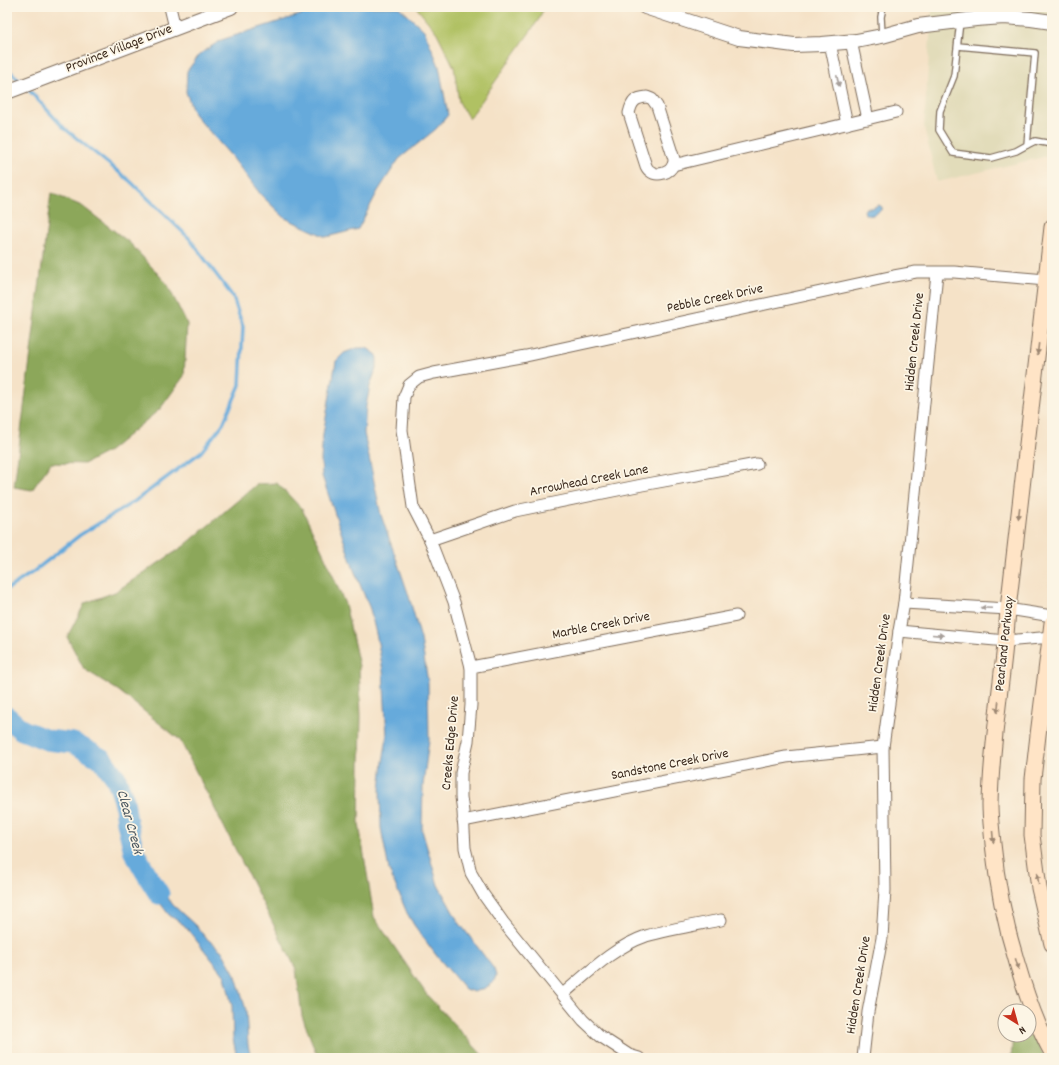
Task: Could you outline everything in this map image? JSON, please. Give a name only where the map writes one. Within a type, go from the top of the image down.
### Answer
[{"type":"main road","name":"Pearland Parkway","points":[[1052,227],[1008,609],[1006,641],[993,751],[990,807],[996,871],[1007,930],[1026,995],[1046,1043],[1052,1053]]},
{"type":"main road","points":[[1051,632],[1038,735],[1034,779],[1032,835],[1039,888],[1052,944]]},
{"type":"street","points":[[170,7],[175,28]]},
{"type":"street","name":"Province Village Drive","points":[[7,92],[231,7]]},
{"type":"street","points":[[645,7],[739,38],[794,45],[851,41],[882,36],[918,26],[960,21],[976,13],[1052,22]]},
{"type":"street","points":[[851,41],[868,119]]},
{"type":"street","points":[[830,43],[847,124]]},
{"type":"street","points":[[673,165],[674,158],[657,106],[652,99],[647,97],[635,100],[631,105],[629,113],[646,166],[650,171],[656,174],[670,169],[673,165],[896,112]]},
{"type":"street","name":"Pebble Creek Drive","points":[[404,397],[409,385],[419,377],[434,373],[526,356],[894,276],[916,272],[954,272],[1046,280]]},
{"type":"street","name":"Hidden Creek Drive","points":[[864,1058],[868,1012],[882,938],[885,890],[884,747],[904,603],[937,273]]},
{"type":"street","name":"Creeks Edge Drive","points":[[404,397],[402,430],[413,507],[430,540],[454,602],[472,667],[468,741],[461,773],[464,848],[471,873],[483,894],[503,922],[583,1020],[600,1036],[629,1055],[638,1058]]},
{"type":"street","name":"Arrowhead Creek Lane","points":[[430,540],[515,511],[642,485],[757,464]]},
{"type":"street","points":[[904,603],[1008,609],[1052,616]]},
{"type":"street","name":"Marble Creek Drive","points":[[472,667],[736,616]]},
{"type":"street","points":[[899,631],[1006,641],[1051,632]]},
{"type":"street","name":"Sandstone Creek Drive","points":[[463,821],[786,757],[884,747]]},
{"type":"street","points":[[562,994],[598,964],[622,947],[645,937],[721,920]]},
{"type":"lane","points":[[882,36],[881,18],[883,7]]},
{"type":"lane","points":[[960,21],[954,76],[940,111],[938,130],[953,153],[991,158],[1016,151],[1035,141],[1052,144]]},
{"type":"lane","points":[[958,46],[1035,53],[1027,145]]},
{"type":"shaded area","points":[[952,7],[1052,7],[1052,126],[1048,156],[937,182],[924,127],[932,9],[951,9]]},
{"type":"green space","points":[[416,7],[544,7],[539,19],[469,119],[459,102],[454,67],[437,33]]},
{"type":"green space","points":[[51,193],[82,206],[130,243],[167,284],[187,324],[184,376],[160,409],[109,451],[84,464],[51,463],[32,490],[14,487]]},
{"type":"green space","points":[[277,483],[302,509],[324,555],[345,604],[359,666],[361,716],[359,824],[374,917],[427,995],[485,1058],[318,1058],[302,1016],[296,969],[180,740],[119,691],[84,669],[67,637],[85,603],[115,592],[184,546],[257,484]]},
{"type":"green space","points":[[1037,1042],[1045,1058],[1011,1058],[1012,1043]]},
{"type":"water","points":[[340,7],[399,7],[424,30],[439,66],[448,115],[436,129],[399,159],[378,191],[358,229],[326,237],[285,218],[261,195],[232,157],[194,114],[186,92],[187,71],[200,54],[221,40],[306,13]]},
{"type":"water","points":[[879,205],[882,209],[876,213],[872,215],[865,214],[864,210],[866,208],[872,208]]},
{"type":"water","points":[[357,348],[367,348],[377,355],[377,366],[370,386],[366,406],[364,433],[381,515],[408,593],[421,639],[428,682],[429,740],[423,785],[422,830],[438,885],[458,921],[494,969],[496,976],[493,983],[474,992],[465,989],[436,955],[407,913],[389,870],[381,828],[380,790],[387,737],[383,671],[370,609],[354,570],[322,476],[321,459],[323,434],[336,361],[344,353]]},
{"type":"water","points":[[146,868],[173,905],[196,926],[205,937],[222,951],[236,976],[246,1010],[248,1045],[251,1058],[237,1058],[233,1039],[232,1006],[225,976],[184,925],[169,915],[152,892],[140,871]]},
{"type":"waterway","points":[[7,68],[21,82]]},
{"type":"waterway","points":[[9,588],[33,572],[80,535],[135,501],[201,452],[223,424],[240,385],[243,327],[233,297],[189,238],[131,182],[64,128],[27,88]]},
{"type":"waterway","name":"Clear Creek","points":[[7,717],[22,730],[47,740],[73,743],[102,759],[116,778],[124,800],[127,822],[134,852],[159,894]]}]
